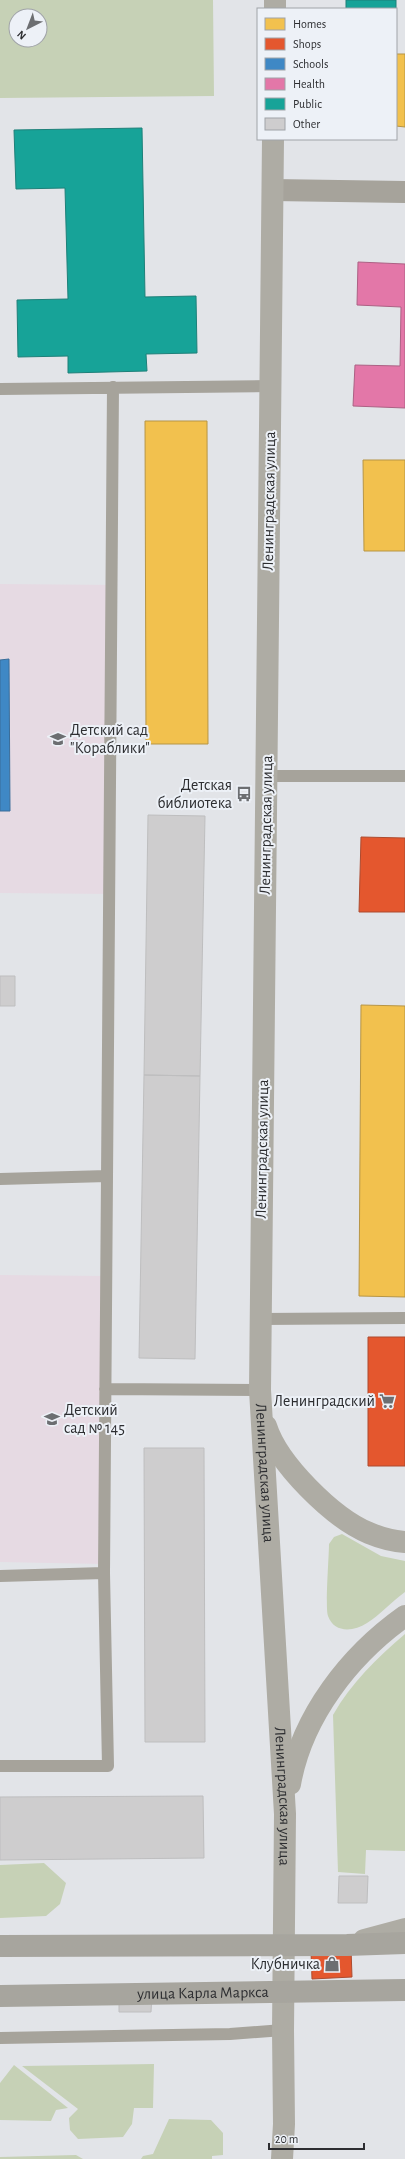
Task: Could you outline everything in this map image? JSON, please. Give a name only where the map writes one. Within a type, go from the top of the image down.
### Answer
[{"type":"main road","name":"Ленинградская улица","points":[[273,140],[261,1398],[285,1814],[283,2030],[284,2124],[282,2159]]},
{"type":"main road","points":[[261,1398],[271,1439],[305,1485],[347,1520],[368,1533],[388,1540],[405,1542]]},
{"type":"main road","points":[[285,1814],[297,1753],[305,1732],[317,1711],[347,1670],[379,1638],[405,1616]]},
{"type":"main road","points":[[347,1945],[405,1929]]},
{"type":"main road","points":[[0,1946],[347,1945],[405,1943]]},
{"type":"main road","points":[[345,1990],[405,1993]]},
{"type":"main road","name":"улица Карла Маркса","points":[[0,1996],[405,1990]]},
{"type":"main road","points":[[284,2124],[294,2159]]},
{"type":"street","points":[[273,190],[405,192]]},
{"type":"lane","points":[[0,389],[270,386]]},
{"type":"lane","points":[[0,1766],[108,1766],[104,1573],[113,387]]},
{"type":"lane","points":[[267,776],[405,776]]},
{"type":"lane","points":[[0,1179],[107,1176]]},
{"type":"lane","points":[[261,1319],[405,1318]]},
{"type":"lane","points":[[105,1389],[261,1398]]},
{"type":"lane","points":[[0,1576],[104,1573]]},
{"type":"lane","points":[[0,2038],[230,2034],[283,2030]]},
{"type":"shaded area","name":"Детский сад \"Кораблики\"","points":[[0,584],[116,585],[115,894],[0,893]]},
{"type":"shaded area","name":"Детский сад № 145","points":[[0,1275],[106,1276],[103,1564],[0,1562]]},
{"type":"green space","points":[[0,0],[213,0],[214,96],[0,98]]},
{"type":"green space","points":[[342,1534],[381,1556],[405,1561],[405,1592],[372,1620],[362,1626],[350,1629],[335,1626],[331,1622],[327,1611],[329,1544],[334,1537]]},
{"type":"green space","points":[[405,1634],[405,1851],[366,1850],[365,1874],[338,1872],[333,1715],[356,1682],[384,1652]]},
{"type":"green space","points":[[44,1863],[66,1883],[60,1904],[46,1916],[0,1918],[0,1865]]},
{"type":"green space","points":[[154,2064],[153,2108],[134,2108],[132,2124],[123,2137],[78,2139],[70,2130],[69,2118],[78,2109],[22,2066]]},
{"type":"green space","points":[[14,2065],[68,2108],[56,2110],[51,2121],[0,2120],[0,2083]]},
{"type":"green space","points":[[169,2119],[211,2120],[223,2133],[223,2155],[212,2156],[212,2159],[141,2159],[143,2156],[153,2154]]},
{"type":"green space","points":[[76,2155],[83,2159],[0,2159],[0,2157]]},
{"type":"building: Homes","points":[[397,54],[405,54],[405,127],[397,126]]},
{"type":"building: Homes","points":[[145,421],[207,421],[208,744],[146,744]]},
{"type":"building: Homes","points":[[363,460],[405,460],[405,551],[364,551]]},
{"type":"building: Homes","points":[[361,1005],[405,1006],[405,1297],[359,1296]]},
{"type":"building: Shops","points":[[361,837],[405,838],[405,912],[359,912]]},
{"type":"building: Shops","name":"Ленинградский","points":[[368,1337],[405,1337],[405,1466],[368,1466]]},
{"type":"building: Shops","name":"Клубничка","points":[[351,1949],[352,1977],[312,1979],[311,1951]]},
{"type":"building: Schools","points":[[9,659],[10,811],[0,811],[0,660]]},
{"type":"building: Health","points":[[358,262],[405,264],[405,408],[353,406],[355,365],[400,366],[401,307],[357,305]]},
{"type":"building: Public","points":[[346,0],[396,0],[396,8],[346,8]]},
{"type":"building: Public","points":[[142,128],[145,297],[196,296],[197,353],[146,354],[147,371],[68,373],[68,356],[18,357],[17,300],[68,299],[65,188],[16,189],[14,130]]},
{"type":"building: Other","points":[[148,815],[205,816],[200,1076],[144,1075]]},
{"type":"building: Other","points":[[0,976],[15,976],[15,1006],[0,1006]]},
{"type":"building: Other","points":[[144,1075],[200,1076],[195,1359],[139,1358]]},
{"type":"building: Other","points":[[144,1448],[204,1448],[205,1742],[145,1742]]},
{"type":"building: Other","points":[[203,1796],[204,1858],[0,1860],[0,1797]]},
{"type":"building: Other","points":[[339,1876],[368,1876],[367,1903],[338,1903]]},
{"type":"building: Other","points":[[119,1994],[152,1995],[151,2012],[119,2012]]},
{"type":"place","name":"Детский сад \"Кораблики\"","points":[[58,739]]},
{"type":"place","name":"Детская библиотека","points":[[244,794]]},
{"type":"place","name":"Ленинградский","points":[[387,1401]]},
{"type":"place","name":"Детский сад № 145","points":[[52,1419]]},
{"type":"place","name":"Клубничка","points":[[332,1964]]}]
